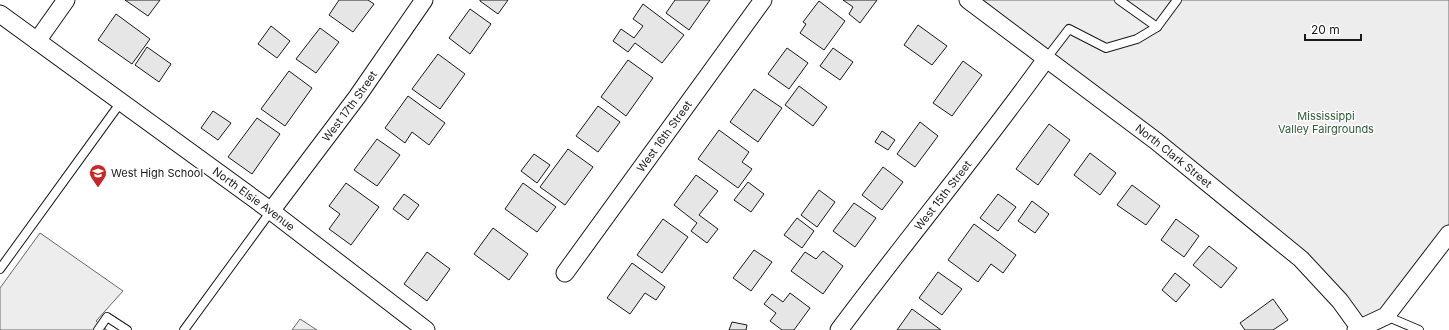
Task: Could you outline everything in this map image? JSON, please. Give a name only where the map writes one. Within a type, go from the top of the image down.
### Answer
[{"type":"street","points":[[36,41],[66,0]]},
{"type":"street","name":"West 17th Street","points":[[271,211],[357,97],[424,0]]},
{"type":"street","name":"West 16th Street","points":[[565,273],[763,0]]},
{"type":"street","name":"North Clark Street","points":[[968,0],[1156,141],[1301,259],[1340,301],[1359,329]]},
{"type":"street","name":"North Elsie Avenue","points":[[0,14],[271,211],[426,330]]},
{"type":"street","name":"West 15th Street","points":[[839,330],[885,268],[1019,97],[1046,60]]},
{"type":"street","points":[[1359,329],[1386,316],[1449,234]]},
{"type":"lane","points":[[1119,0],[1157,27]]},
{"type":"lane","points":[[1046,60],[1069,29],[1106,48],[1137,39],[1157,27],[1177,0]]},
{"type":"lane","points":[[0,270],[121,102]]},
{"type":"lane","points":[[184,330],[271,211]]},
{"type":"lane","points":[[1386,316],[1419,330]]},
{"type":"lane","points":[[98,330],[107,317],[127,330]]},
{"type":"shaded area","name":"Mississippi Valley Fairgrounds","points":[[968,0],[1449,0],[1449,232],[1386,316],[1359,328],[1301,259]]},
{"type":"shaded area","points":[[40,233],[123,291],[96,321],[107,330],[0,330],[0,288]]},
{"type":"shaded area","points":[[300,319],[317,330],[292,330]]},
{"type":"building","points":[[125,0],[160,0],[148,16]]},
{"type":"building","points":[[339,0],[368,0],[374,4],[353,32],[329,15]]},
{"type":"building","points":[[480,0],[508,0],[498,14]]},
{"type":"building","points":[[675,0],[710,0],[689,30],[666,13]]},
{"type":"building","points":[[843,0],[877,0],[860,23],[849,14],[853,7]]},
{"type":"building","points":[[819,1],[845,21],[824,50],[800,33],[806,24],[803,22]]},
{"type":"building","points":[[643,4],[684,35],[662,63],[635,43],[628,52],[613,41],[621,29],[634,38],[643,26],[633,19]]},
{"type":"building","points":[[470,9],[491,24],[470,54],[449,38]]},
{"type":"building","points":[[116,14],[150,39],[132,64],[98,40]]},
{"type":"building","points":[[918,25],[947,46],[932,65],[904,45]]},
{"type":"building","points":[[271,26],[290,41],[277,58],[258,44]]},
{"type":"building","points":[[320,28],[339,42],[316,73],[296,59]]},
{"type":"building","points":[[147,47],[171,64],[159,82],[135,65]]},
{"type":"building","points":[[787,48],[808,63],[789,89],[768,74]]},
{"type":"building","points":[[833,48],[853,62],[840,80],[820,66]]},
{"type":"building","points":[[438,54],[465,74],[440,109],[412,89]]},
{"type":"building","points":[[628,60],[653,78],[626,116],[601,97]]},
{"type":"building","points":[[963,61],[982,75],[952,116],[933,103]]},
{"type":"building","points":[[289,71],[312,88],[285,126],[261,109]]},
{"type":"building","points":[[799,86],[827,107],[813,126],[785,105]]},
{"type":"building","points":[[754,89],[782,108],[758,142],[730,122]]},
{"type":"building","points":[[408,96],[445,123],[429,145],[412,132],[405,143],[385,128]]},
{"type":"building","points":[[598,106],[620,122],[598,152],[576,136]]},
{"type":"building","points":[[213,111],[231,123],[218,140],[201,128]]},
{"type":"building","points":[[257,118],[280,134],[252,174],[228,157]]},
{"type":"building","points":[[920,122],[938,136],[915,167],[897,154]]},
{"type":"building","points":[[1049,124],[1070,140],[1038,185],[1016,169]]},
{"type":"building","points":[[719,130],[749,152],[742,162],[752,169],[738,188],[698,159]]},
{"type":"building","points":[[882,131],[895,140],[888,150],[875,142]]},
{"type":"building","points":[[377,139],[400,155],[377,186],[354,170]]},
{"type":"building","points":[[568,149],[593,167],[565,205],[540,187]]},
{"type":"building","points":[[1090,153],[1116,173],[1100,195],[1074,175]]},
{"type":"building","points":[[534,154],[550,165],[537,183],[521,171]]},
{"type":"building","points":[[883,167],[903,182],[882,210],[862,195]]},
{"type":"building","points":[[696,175],[718,191],[699,215],[718,229],[707,243],[691,231],[697,223],[674,205]]},
{"type":"building","points":[[748,182],[764,194],[751,212],[734,200]]},
{"type":"building","points":[[346,183],[379,207],[351,245],[329,229],[340,214],[329,206]]},
{"type":"building","points":[[523,183],[556,207],[537,232],[505,209]]},
{"type":"building","points":[[1132,185],[1160,206],[1146,225],[1117,205]]},
{"type":"building","points":[[819,190],[835,202],[817,227],[801,215]]},
{"type":"building","points":[[404,194],[419,205],[408,220],[393,209]]},
{"type":"building","points":[[998,194],[1016,207],[998,231],[980,218]]},
{"type":"building","points":[[1032,201],[1049,214],[1035,233],[1018,221]]},
{"type":"building","points":[[854,203],[876,218],[855,247],[833,231]]},
{"type":"building","points":[[797,218],[814,231],[802,248],[784,235]]},
{"type":"building","points":[[663,219],[688,237],[662,273],[637,255]]},
{"type":"building","points":[[1176,219],[1199,236],[1184,257],[1161,240]]},
{"type":"building","points":[[974,224],[1016,255],[1003,273],[991,264],[978,282],[948,260]]},
{"type":"building","points":[[493,228],[528,254],[509,280],[474,254]]},
{"type":"building","points":[[1209,246],[1237,268],[1221,288],[1193,265]]},
{"type":"building","points":[[754,250],[772,262],[751,291],[733,278]]},
{"type":"building","points":[[823,251],[843,266],[823,294],[791,271],[805,252],[816,259]]},
{"type":"building","points":[[427,252],[450,269],[427,301],[404,284]]},
{"type":"building","points":[[632,263],[665,287],[656,300],[645,293],[630,314],[607,298]]},
{"type":"building","points":[[938,272],[962,289],[942,315],[919,298]]},
{"type":"building","points":[[1175,273],[1190,285],[1176,302],[1162,290]]},
{"type":"building","points":[[790,293],[810,308],[794,330],[782,330],[770,321],[776,313],[764,304],[772,294],[783,302]]},
{"type":"building","points":[[1273,299],[1288,320],[1273,330],[1245,330],[1240,323]]},
{"type":"building","points":[[912,309],[941,330],[897,330]]},
{"type":"building","points":[[732,322],[747,325],[746,330],[729,330]]},
{"type":"place","name":"West High School","points":[[98,188]]}]
